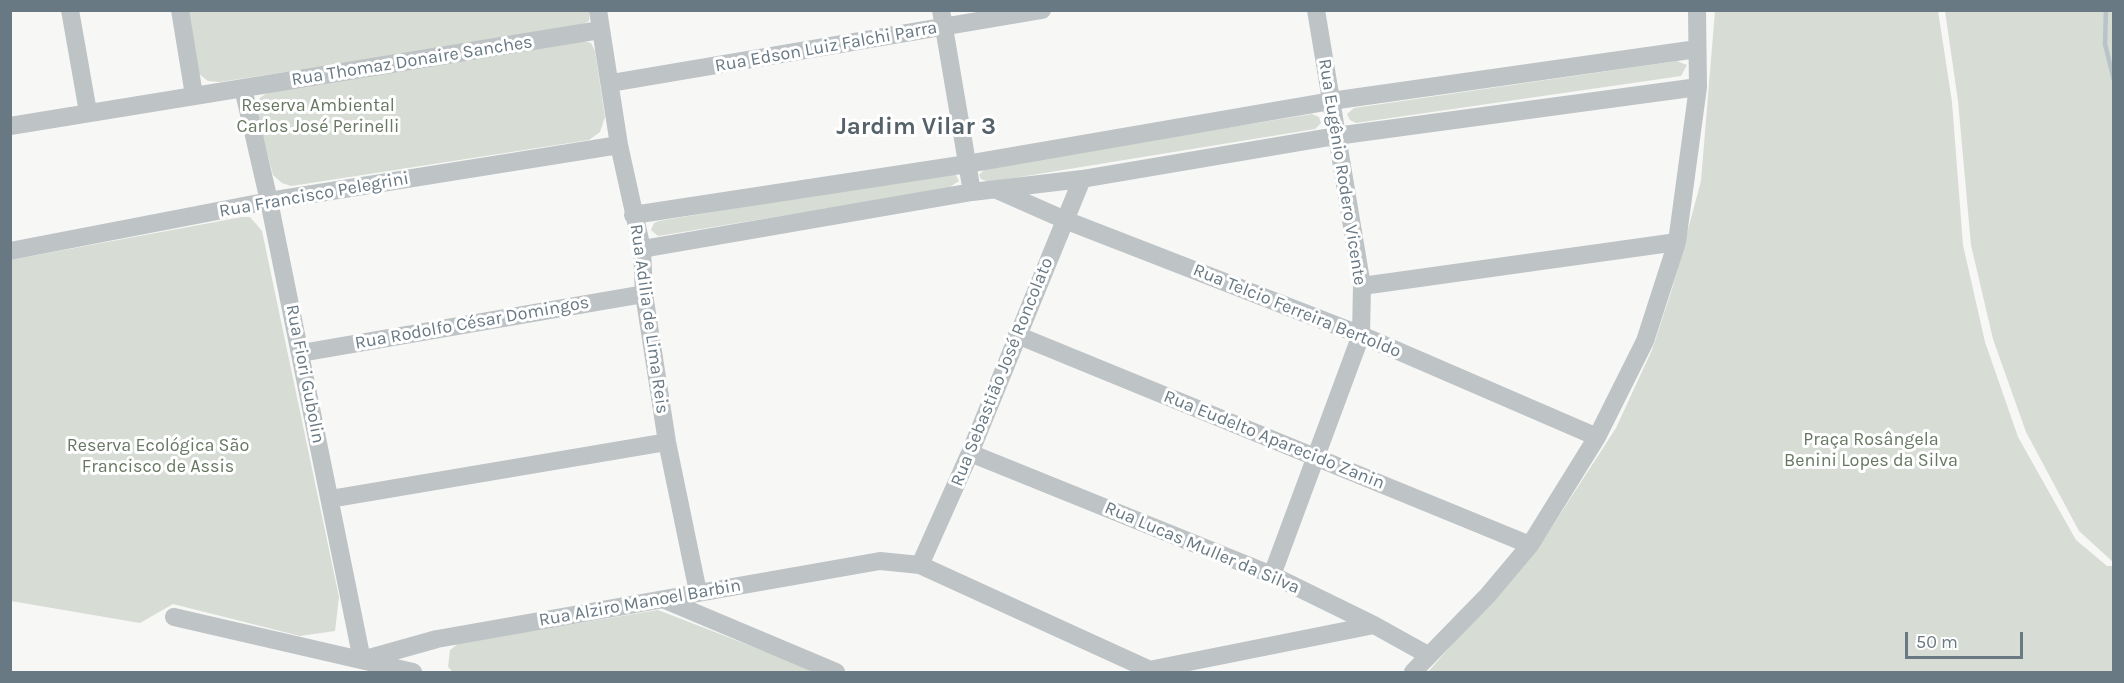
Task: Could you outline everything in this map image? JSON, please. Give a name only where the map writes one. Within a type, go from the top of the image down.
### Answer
[{"type":"street","points":[[70,10],[88,112]]},
{"type":"street","points":[[180,10],[194,95]]},
{"type":"street","name":"Rua Adilia de Lima Reis","points":[[598,10],[619,145],[642,249],[644,294],[667,442],[698,592]]},
{"type":"street","name":"Rua Edson Luiz Falchi Parra","points":[[611,84],[942,19],[1042,10]]},
{"type":"street","name":"Rua Eugênio Rodero Vicente","points":[[1272,575],[1361,335],[1362,286],[1316,10]]},
{"type":"street","points":[[1413,672],[1488,595],[1530,545],[1597,437],[1645,341],[1677,242],[1698,87],[1697,10]]},
{"type":"street","points":[[942,19],[972,192]]},
{"type":"street","name":"Rua Thomaz Donaire Sanches","points":[[10,126],[600,30]]},
{"type":"street","points":[[633,214],[967,164],[1331,101],[1697,49]]},
{"type":"street","points":[[642,249],[972,192],[1082,179],[1336,136],[1698,87]]},
{"type":"street","name":"Rua Fiori Gubolin","points":[[243,88],[270,201],[362,660]]},
{"type":"street","name":"Rua Francisco Pelegrini","points":[[10,251],[270,201],[619,145]]},
{"type":"street","name":"Rua Sebastião José Roncolato","points":[[920,565],[970,453],[1082,179]]},
{"type":"street","name":"Rua Telcio Ferreira Bertoldo","points":[[996,190],[1065,220],[1361,335],[1597,437]]},
{"type":"street","points":[[1362,286],[1677,242]]},
{"type":"street","name":"Rua Rodolfo César Domingos","points":[[301,353],[644,294]]},
{"type":"street","name":"Rua Eudelto Aparecido Zanin","points":[[1017,334],[1530,545]]},
{"type":"street","points":[[330,500],[667,442]]},
{"type":"street","name":"Rua Lucas Muller da Silva","points":[[970,453],[1272,575],[1374,625],[1428,656]]},
{"type":"street","name":"Rua Alziro Manoel Barbin","points":[[362,660],[437,639],[880,561],[920,565],[1144,671]]},
{"type":"street","points":[[665,600],[837,672]]},
{"type":"street","points":[[174,617],[412,672]]},
{"type":"street","points":[[1144,671],[1374,625]]},
{"type":"green space","name":"Reserva Ambiental Carlos José Perinelli","points":[[188,11],[590,11],[589,21],[576,27],[220,82],[208,81],[199,74]]},
{"type":"green space","name":"Praça Rosângela Benini Lopes da Silva","points":[[1715,11],[1938,11],[1952,102],[1963,245],[1985,342],[2018,437],[2076,540],[2107,566],[2113,566],[2113,672],[1428,672],[1544,539],[1616,428],[1652,350],[1672,289],[1701,181]]},
{"type":"green space","points":[[1945,11],[2113,11],[2113,562],[2079,531],[2026,432],[1993,339],[1971,245],[1958,101]]},
{"type":"green space","name":"Reserva Ambiental Carlos José Perinelli","points":[[578,39],[591,43],[595,51],[605,117],[600,132],[589,140],[291,186],[282,183],[273,175],[257,114],[259,99],[269,91]]},
{"type":"green space","points":[[1677,61],[1687,65],[1681,76],[1356,123],[1350,120],[1347,114],[1354,108]]},
{"type":"green space","points":[[1312,114],[1319,117],[1321,123],[1315,129],[989,182],[981,179],[979,175],[987,167]]},
{"type":"green space","points":[[946,173],[956,175],[959,181],[947,189],[658,236],[651,230],[654,223],[659,221]]},
{"type":"green space","name":"Reserva Ecológica São Francisco de Assis","points":[[250,217],[262,231],[339,597],[335,631],[300,636],[173,604],[140,623],[11,601],[10,260]]},
{"type":"green space","points":[[658,610],[818,672],[453,672],[448,667],[450,650],[459,643]]},
{"type":"waterway","points":[[2106,10],[2105,44],[2114,80]]},
{"type":"district","name":"Jardim Vilar 3","points":[[916,127]]}]
